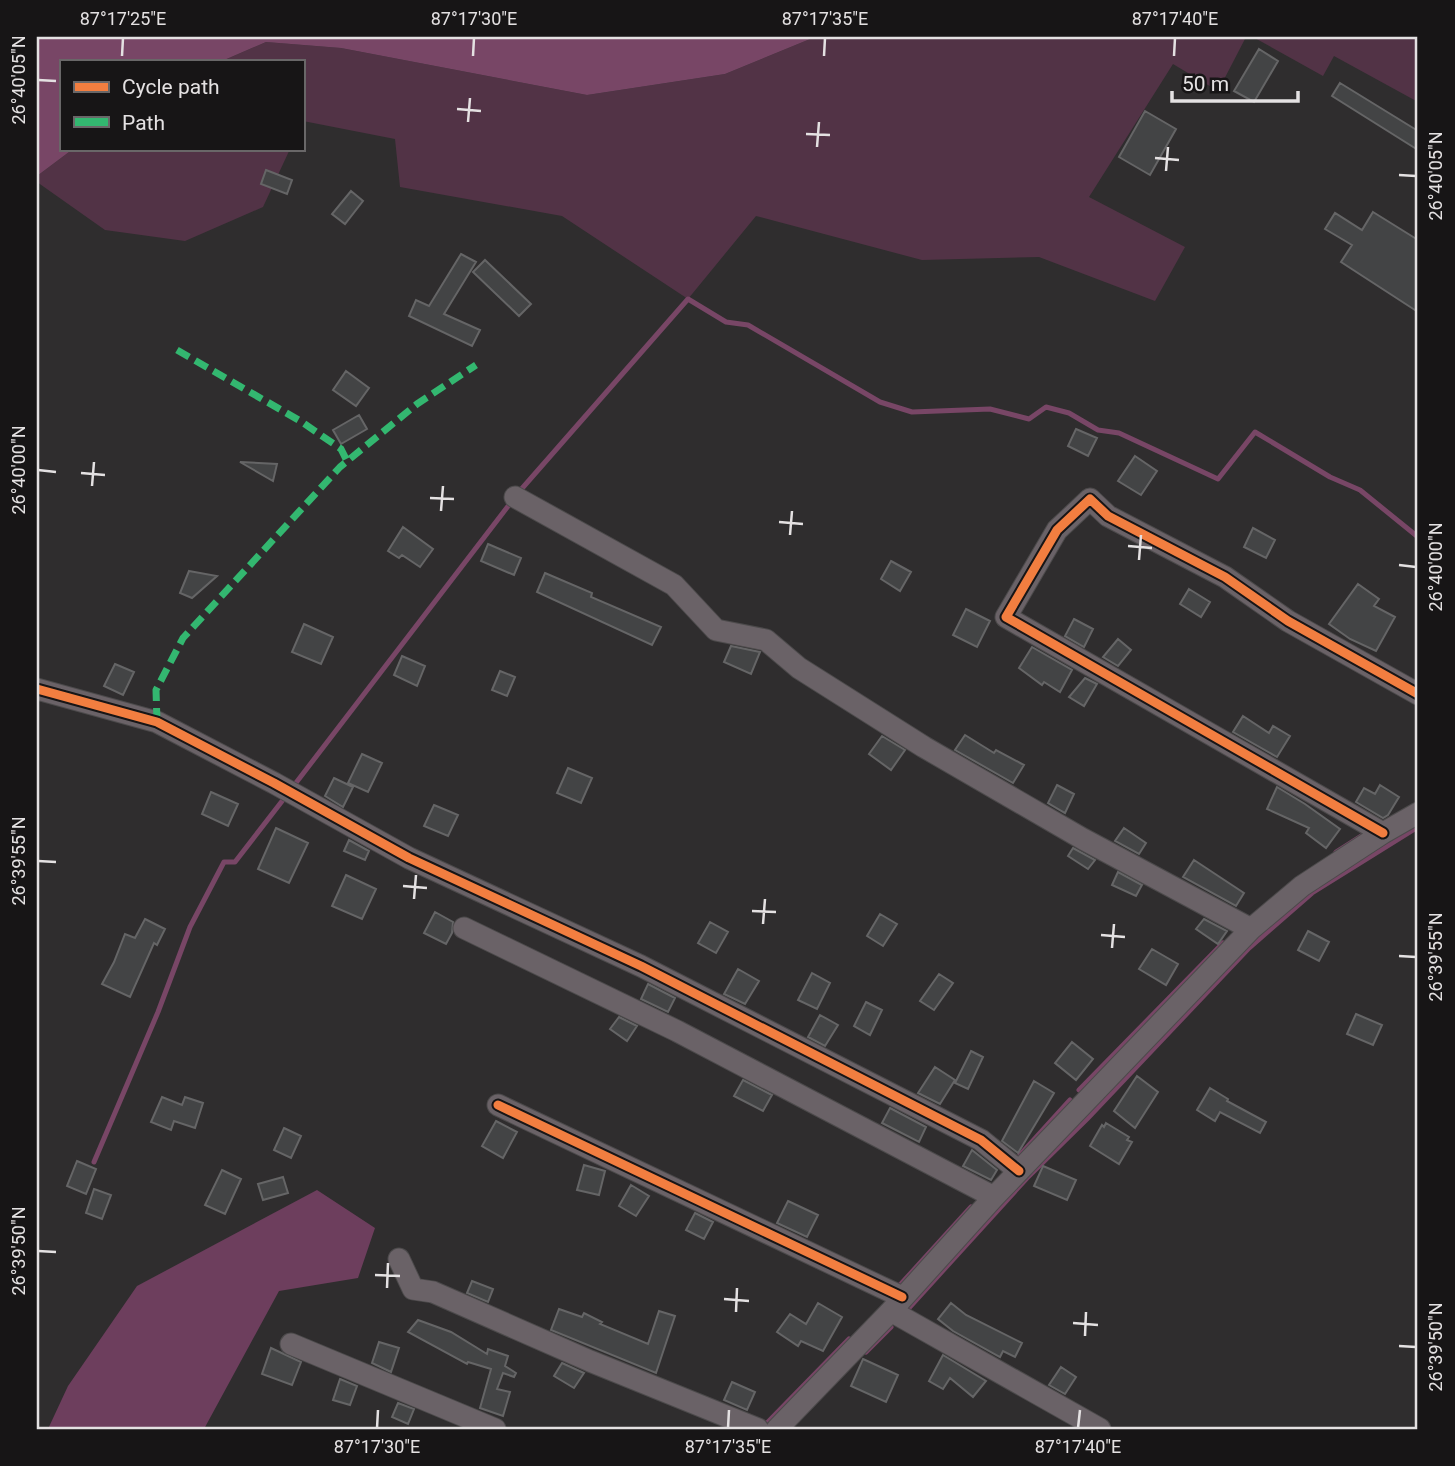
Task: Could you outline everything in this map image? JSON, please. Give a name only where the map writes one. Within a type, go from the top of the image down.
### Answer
[{"type":"street","points":[[515,497],[674,586],[716,630],[766,640],[799,668],[924,747],[1083,839],[1251,929]]},
{"type":"street","points":[[1383,833],[1006,617],[1057,530],[1090,499],[1108,516],[1225,577],[1288,621],[1418,694]]},
{"type":"street","points":[[37,689],[157,722],[274,783],[408,858],[641,966],[981,1140],[1019,1171]]},
{"type":"street","points":[[777,1429],[994,1197],[1251,929],[1302,886],[1418,813]]},
{"type":"street","points":[[464,928],[677,1031],[994,1197]]},
{"type":"street","points":[[498,1105],[896,1304],[1100,1429]]},
{"type":"street","points":[[400,1259],[413,1289],[433,1292],[590,1361],[758,1429]]},
{"type":"street","points":[[291,1344],[495,1429]]},
{"type":"shaded area","points":[[37,37],[815,37],[725,74],[587,95],[341,48],[266,42],[224,60],[60,60],[60,150],[72,150],[37,176]]},
{"type":"shaded area","points":[[815,37],[1246,37],[1218,91],[1173,64],[1089,197],[1185,247],[1155,301],[1039,257],[922,260],[756,216],[688,299],[562,216],[400,187],[395,139],[304,121],[304,60],[224,60],[266,42],[341,48],[587,95],[725,74]]},
{"type":"shaded area","points":[[1253,37],[1418,37],[1418,102],[1334,56],[1323,76]]},
{"type":"shaded area","points":[[72,150],[290,150],[263,207],[185,241],[105,230],[37,182],[37,176]]},
{"type":"shaded area","points":[[317,1190],[375,1228],[358,1278],[279,1291],[204,1429],[48,1429],[68,1386],[137,1286]]},
{"type":"building","points":[[1259,49],[1278,61],[1254,102],[1234,91]]},
{"type":"building","points":[[1340,83],[1418,131],[1418,150],[1332,96]]},
{"type":"building","points":[[1145,111],[1176,129],[1150,175],[1119,157]]},
{"type":"building","points":[[266,170],[292,180],[287,194],[261,184]]},
{"type":"building","points":[[351,191],[363,201],[345,224],[332,214]]},
{"type":"building","points":[[1373,212],[1418,240],[1418,312],[1341,262],[1352,245],[1325,229],[1335,213],[1362,230]]},
{"type":"building","points":[[461,254],[476,262],[444,314],[480,330],[472,346],[409,316],[416,300],[429,306]]},
{"type":"building","points":[[485,260],[531,304],[519,316],[473,272]]},
{"type":"building","points":[[346,371],[369,388],[356,406],[333,390]]},
{"type":"building","points":[[359,415],[367,429],[341,444],[333,430]]},
{"type":"building","points":[[1076,429],[1097,438],[1088,456],[1068,446]]},
{"type":"building","points":[[1135,456],[1157,471],[1141,495],[1118,481]]},
{"type":"building","points":[[240,462],[277,464],[273,481]]},
{"type":"building","points":[[403,527],[433,549],[420,567],[402,555],[399,558],[388,551]]},
{"type":"building","points":[[1253,528],[1275,540],[1266,558],[1244,547]]},
{"type":"building","points":[[488,544],[521,558],[514,575],[481,561]]},
{"type":"building","points":[[891,561],[911,572],[900,591],[881,579]]},
{"type":"building","points":[[189,571],[217,576],[192,598],[180,593]]},
{"type":"building","points":[[545,573],[592,593],[591,597],[661,627],[652,645],[537,592]]},
{"type":"building","points":[[1358,584],[1379,599],[1374,606],[1395,617],[1376,651],[1350,639],[1329,624]]},
{"type":"building","points":[[1189,589],[1210,602],[1201,617],[1180,604]]},
{"type":"building","points":[[966,609],[990,621],[977,647],[953,635]]},
{"type":"building","points":[[1074,619],[1093,629],[1084,647],[1065,636]]},
{"type":"building","points":[[304,624],[333,637],[321,664],[292,652]]},
{"type":"building","points":[[1118,639],[1131,650],[1118,666],[1103,657]]},
{"type":"building","points":[[731,646],[760,652],[751,674],[724,662]]},
{"type":"building","points":[[1032,647],[1072,670],[1060,692],[1044,682],[1042,685],[1019,668]]},
{"type":"building","points":[[402,656],[425,666],[417,686],[394,675]]},
{"type":"building","points":[[115,664],[134,672],[123,695],[104,686]]},
{"type":"building","points":[[500,671],[515,677],[507,696],[492,690]]},
{"type":"building","points":[[1085,678],[1097,684],[1084,706],[1069,697]]},
{"type":"building","points":[[1243,716],[1269,733],[1273,726],[1290,736],[1277,757],[1233,732]]},
{"type":"building","points":[[965,735],[994,753],[996,750],[1024,765],[1013,783],[955,750]]},
{"type":"building","points":[[882,736],[905,750],[891,770],[869,754]]},
{"type":"building","points":[[362,754],[382,763],[368,792],[348,783]]},
{"type":"building","points":[[568,768],[592,778],[581,803],[557,793]]},
{"type":"building","points":[[334,778],[353,787],[343,807],[325,796]]},
{"type":"building","points":[[1057,785],[1074,794],[1065,813],[1048,803]]},
{"type":"building","points":[[1380,785],[1399,797],[1388,815],[1383,818],[1356,802],[1364,788],[1375,794]]},
{"type":"building","points":[[1277,787],[1340,829],[1326,848],[1306,833],[1309,828],[1267,809]]},
{"type":"building","points":[[211,792],[238,804],[228,826],[202,814]]},
{"type":"building","points":[[434,805],[458,815],[448,836],[424,826]]},
{"type":"building","points":[[276,828],[308,843],[289,883],[258,869]]},
{"type":"building","points":[[1124,828],[1146,843],[1139,854],[1115,841]]},
{"type":"building","points":[[349,840],[369,851],[365,860],[344,851]]},
{"type":"building","points":[[1073,848],[1095,860],[1088,869],[1068,856]]},
{"type":"building","points":[[1194,860],[1244,893],[1236,906],[1183,877]]},
{"type":"building","points":[[1118,872],[1142,885],[1136,896],[1112,885]]},
{"type":"building","points":[[346,875],[376,889],[362,919],[332,906]]},
{"type":"building","points":[[435,912],[453,922],[452,933],[446,944],[424,933]]},
{"type":"building","points":[[880,914],[897,924],[883,946],[867,936]]},
{"type":"building","points":[[145,919],[165,929],[157,945],[154,943],[130,997],[102,984],[125,934],[135,938]]},
{"type":"building","points":[[1204,919],[1227,931],[1218,944],[1196,929]]},
{"type":"building","points":[[710,922],[728,932],[716,953],[698,943]]},
{"type":"building","points":[[1308,931],[1329,942],[1319,961],[1298,950]]},
{"type":"building","points":[[1152,949],[1178,964],[1166,985],[1139,969]]},
{"type":"building","points":[[738,969],[759,981],[745,1004],[724,994]]},
{"type":"building","points":[[812,973],[830,983],[817,1009],[798,1000]]},
{"type":"building","points":[[939,974],[953,983],[934,1010],[920,1001]]},
{"type":"building","points":[[648,984],[675,998],[668,1012],[641,999]]},
{"type":"building","points":[[866,1002],[882,1010],[870,1035],[854,1026]]},
{"type":"building","points":[[1356,1014],[1382,1025],[1373,1045],[1347,1034]]},
{"type":"building","points":[[820,1015],[838,1025],[825,1046],[808,1037]]},
{"type":"building","points":[[619,1017],[637,1026],[627,1041],[610,1029]]},
{"type":"building","points":[[1072,1042],[1093,1059],[1076,1080],[1055,1063]]},
{"type":"building","points":[[971,1051],[983,1057],[968,1089],[955,1083]]},
{"type":"building","points":[[935,1067],[955,1080],[940,1104],[918,1093]]},
{"type":"building","points":[[1137,1076],[1158,1092],[1135,1128],[1114,1111]]},
{"type":"building","points":[[743,1080],[772,1095],[763,1111],[734,1096]]},
{"type":"building","points":[[1034,1081],[1054,1093],[1018,1153],[1002,1141]]},
{"type":"building","points":[[1210,1088],[1228,1099],[1227,1101],[1266,1122],[1260,1133],[1220,1112],[1215,1121],[1197,1110]]},
{"type":"building","points":[[162,1097],[182,1105],[185,1097],[203,1103],[195,1128],[174,1121],[171,1130],[151,1122]]},
{"type":"building","points":[[890,1108],[926,1127],[919,1142],[882,1123]]},
{"type":"building","points":[[496,1121],[517,1132],[503,1158],[482,1146]]},
{"type":"building","points":[[1106,1123],[1129,1137],[1127,1140],[1132,1142],[1119,1164],[1090,1146],[1102,1125],[1104,1127]]},
{"type":"building","points":[[284,1128],[301,1136],[291,1158],[274,1150]]},
{"type":"building","points":[[972,1150],[997,1170],[991,1180],[963,1166]]},
{"type":"building","points":[[77,1161],[96,1169],[86,1194],[67,1186]]},
{"type":"building","points":[[584,1165],[605,1171],[599,1195],[577,1190]]},
{"type":"building","points":[[1043,1166],[1076,1180],[1067,1200],[1034,1186]]},
{"type":"building","points":[[222,1170],[241,1179],[225,1214],[205,1205]]},
{"type":"building","points":[[283,1177],[288,1193],[263,1200],[258,1184]]},
{"type":"building","points":[[631,1185],[649,1196],[636,1216],[619,1206]]},
{"type":"building","points":[[94,1189],[111,1195],[102,1219],[86,1213]]},
{"type":"building","points":[[788,1201],[818,1215],[807,1237],[777,1223]]},
{"type":"building","points":[[695,1213],[713,1222],[704,1239],[686,1230]]},
{"type":"building","points":[[472,1281],[493,1289],[488,1302],[467,1293]]},
{"type":"building","points":[[818,1303],[842,1317],[823,1351],[801,1341],[798,1346],[777,1332],[790,1314],[806,1324]]},
{"type":"building","points":[[951,1303],[966,1315],[1022,1343],[1015,1357],[1003,1351],[1000,1357],[953,1331],[938,1319]]},
{"type":"building","points":[[559,1309],[582,1317],[584,1313],[602,1322],[600,1324],[648,1344],[659,1311],[675,1316],[656,1373],[551,1330]]},
{"type":"building","points":[[418,1320],[451,1332],[487,1354],[488,1349],[508,1356],[505,1366],[516,1373],[514,1377],[503,1373],[497,1389],[510,1392],[503,1416],[480,1408],[491,1369],[468,1362],[467,1364],[408,1332]]},
{"type":"building","points":[[379,1342],[399,1348],[391,1372],[372,1363]]},
{"type":"building","points":[[271,1348],[301,1362],[292,1385],[262,1374]]},
{"type":"building","points":[[943,1355],[986,1381],[973,1397],[950,1378],[943,1389],[929,1381]]},
{"type":"building","points":[[863,1359],[898,1375],[886,1402],[851,1386]]},
{"type":"building","points":[[562,1363],[584,1373],[574,1388],[554,1376]]},
{"type":"building","points":[[1061,1367],[1076,1377],[1065,1394],[1049,1385]]},
{"type":"building","points":[[340,1379],[357,1386],[350,1405],[333,1400]]},
{"type":"building","points":[[732,1382],[755,1392],[747,1410],[724,1400]]},
{"type":"building","points":[[398,1403],[414,1409],[408,1424],[392,1417]]},
{"type":"waterway","points":[[518,493],[688,299],[726,322],[748,325],[880,402],[912,412],[990,409],[1029,419],[1046,407],[1069,413],[1098,430],[1119,433],[1218,479],[1255,432],[1330,477],[1360,490],[1418,537]]},
{"type":"waterway","points":[[292,788],[512,501]]},
{"type":"waterway","points":[[94,1162],[158,1012],[190,927],[224,862],[235,862],[286,796]]},
{"type":"waterway","points":[[908,1309],[1027,1178],[1087,1119],[1249,948],[1312,893],[1418,827]]},
{"type":"waterway","points":[[1336,852],[1369,831]]},
{"type":"waterway","points":[[1079,1090],[1223,943]]},
{"type":"waterway","points":[[1020,1155],[1070,1100]]},
{"type":"waterway","points":[[900,1285],[971,1207]]},
{"type":"waterway","points":[[866,1352],[891,1327]]},
{"type":"waterway","points":[[767,1423],[849,1339]]},
{"type":"marked path","points":[[177,350],[302,422],[341,449],[347,461]]},
{"type":"marked path","points":[[157,722],[156,690],[183,638],[340,467],[417,404],[476,365]]},
{"type":"cycle path","points":[[1383,833],[1006,617],[1057,530],[1090,499],[1108,516],[1225,577],[1288,621],[1418,694]]},
{"type":"cycle path","points":[[37,689],[157,722],[409,858],[641,966],[981,1140],[1019,1171]]},
{"type":"cycle path","points":[[498,1105],[902,1297]]}]
